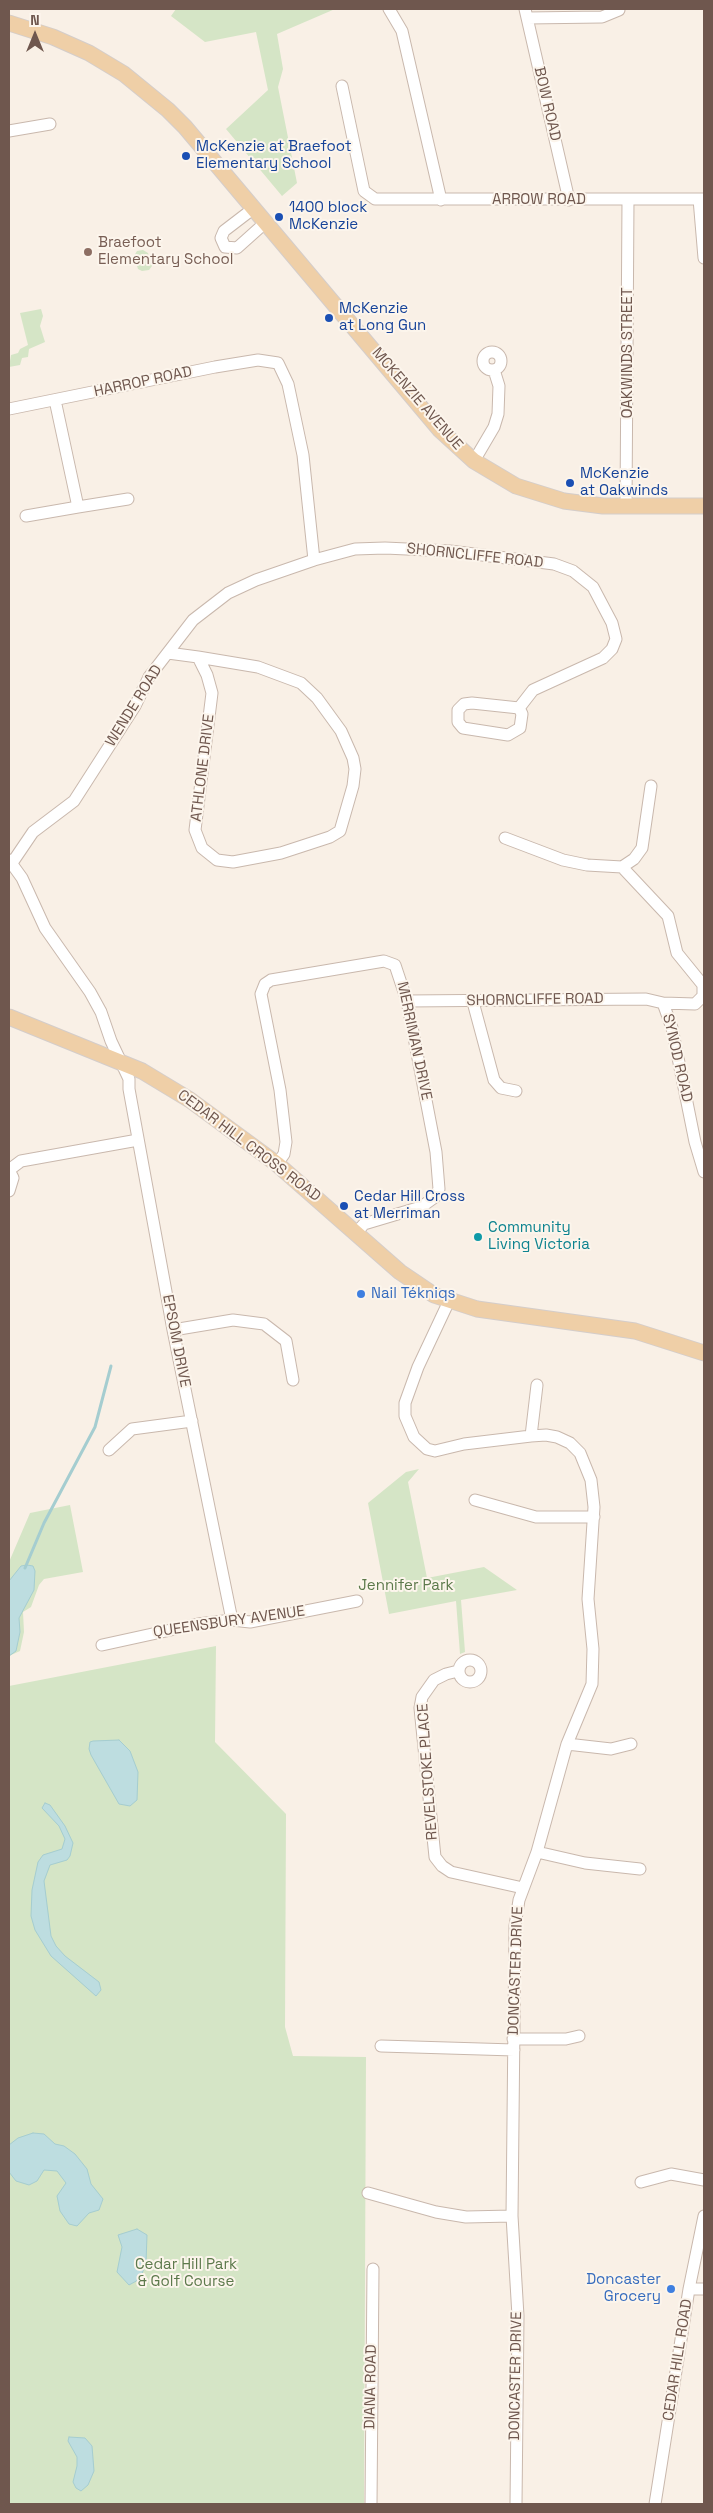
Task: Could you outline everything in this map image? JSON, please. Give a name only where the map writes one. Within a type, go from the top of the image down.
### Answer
[{"type":"main road","name":"MCKENZIE AVENUE","points":[[9,23],[71,44],[107,63],[140,85],[186,127],[440,430],[474,461],[509,482],[547,498],[590,505],[704,506]]},
{"type":"main road","name":"CEDAR HILL CROSS ROAD","points":[[9,1017],[122,1062],[167,1085],[277,1164],[410,1280],[449,1302],[477,1309],[635,1331],[704,1353]]},
{"type":"street","points":[[390,9],[402,31],[441,200]]},
{"type":"street","points":[[526,13],[602,17],[619,10]]},
{"type":"street","name":"BOW ROAD","points":[[526,13],[569,200]]},
{"type":"street","name":"ARROW ROAD","points":[[342,86],[364,191],[375,199],[702,199]]},
{"type":"street","points":[[9,132],[50,124]]},
{"type":"street","points":[[702,199],[704,258]]},
{"type":"street","name":"OAKWINDS STREET","points":[[626,506],[628,200]]},
{"type":"street","points":[[254,208],[224,231],[221,238],[225,247],[236,248],[266,222]]},
{"type":"street","name":"HARROP ROAD","points":[[9,409],[214,367],[258,360],[278,363],[288,384],[303,455],[314,560]]},
{"type":"street","points":[[474,461],[494,427],[498,414],[499,386],[494,370]]},
{"type":"street","points":[[55,400],[78,507]]},
{"type":"street","points":[[26,516],[128,499]]},
{"type":"street","name":"SHORNCLIFFE ROAD","points":[[314,560],[355,550],[385,548],[450,551],[554,564],[573,571],[593,587],[612,623],[616,638],[612,649],[603,658],[534,690],[519,708]]},
{"type":"street","name":"WENDE ROAD","points":[[10,861],[33,832],[74,800],[135,706],[149,677],[193,620],[228,593],[256,580],[314,560]]},
{"type":"street","name":"ATHLONE DRIVE","points":[[168,653],[198,656],[258,667],[285,675],[301,683],[317,698],[341,731],[356,769],[340,831],[330,837],[282,853],[233,862],[217,860],[202,848],[195,830],[212,693],[207,675],[198,656]]},
{"type":"street","points":[[464,704],[519,708],[522,714],[520,728],[508,735],[469,730],[463,728],[458,722],[458,710],[464,704]]},
{"type":"street","points":[[504,838],[563,860],[622,868],[634,859],[642,848],[651,786]]},
{"type":"street","name":"EPSOM DRIVE","points":[[10,861],[22,878],[44,928],[94,998],[129,1080],[129,1089],[173,1330],[232,1620]]},
{"type":"street","name":"SHORNCLIFFE ROAD","points":[[407,1001],[473,1002],[646,999],[663,1003],[695,1004],[703,996],[702,985],[677,953],[668,916],[622,868]]},
{"type":"street","name":"MERRIMAN DRIVE","points":[[277,1164],[284,1154],[286,1142],[280,1090],[261,994],[265,984],[271,980],[384,961],[396,965],[407,1001],[436,1152],[439,1189],[435,1197],[421,1206],[364,1224],[356,1232]]},
{"type":"street","points":[[473,1002],[494,1080],[501,1088],[516,1091]]},
{"type":"street","name":"SYNOD ROAD","points":[[663,1003],[672,1028],[695,1142],[704,1172]]},
{"type":"street","points":[[9,1191],[13,1183],[9,1170],[21,1161],[138,1140]]},
{"type":"street","points":[[449,1302],[411,1383],[405,1403],[405,1416],[414,1437],[427,1449],[435,1451],[464,1444],[531,1436],[537,1385]]},
{"type":"street","points":[[173,1330],[233,1320],[264,1324],[286,1341],[293,1380]]},
{"type":"street","points":[[109,1450],[132,1429],[192,1421]]},
{"type":"street","name":"DONCASTER DRIVE","points":[[516,2504],[518,2316],[512,2216],[515,1926],[523,1888],[537,1852],[567,1744],[592,1684],[594,1649],[588,1599],[594,1517],[591,1480],[580,1453],[570,1444],[557,1437],[546,1435],[531,1436]]},
{"type":"street","points":[[475,1500],[536,1517],[594,1517]]},
{"type":"street","name":"QUEENSBURY AVENUE","points":[[102,1645],[163,1631],[232,1620],[250,1622],[357,1601]]},
{"type":"street","name":"REVELSTOKE PLACE","points":[[458,1671],[434,1680],[422,1697],[420,1708],[435,1857],[442,1866],[451,1872],[523,1888]]},
{"type":"street","points":[[567,1744],[610,1750],[631,1744]]},
{"type":"street","points":[[537,1852],[585,1863],[640,1869]]},
{"type":"street","points":[[381,2046],[514,2045],[579,2036]]},
{"type":"street","points":[[641,2182],[671,2174],[704,2180]]},
{"type":"street","points":[[368,2193],[436,2212],[466,2217],[512,2216]]},
{"type":"street","name":"CEDAR HILL ROAD","points":[[656,2504],[690,2289],[704,2216]]},
{"type":"street","name":"DIANA ROAD","points":[[371,2504],[373,2269]]},
{"type":"street","points":[[690,2289],[704,2289]]},
{"type":"green space","points":[[176,9],[335,9],[277,34],[283,69],[278,87],[297,183],[282,196],[226,129],[268,90],[256,32],[205,42],[171,16]]},
{"type":"green space","points":[[143,250],[148,253],[152,266],[149,270],[142,271],[138,269],[134,256],[137,251]]},
{"type":"green space","points":[[41,309],[43,316],[40,326],[45,342],[29,349],[28,357],[22,358],[20,365],[9,367],[11,355],[18,353],[20,349],[28,345],[20,313]]},
{"type":"green space","name":"Jennifer Park","points":[[419,1469],[408,1482],[427,1578],[484,1567],[517,1590],[461,1600],[465,1652],[460,1654],[456,1601],[389,1614],[368,1503],[406,1472]]},
{"type":"green space","points":[[70,1505],[83,1572],[44,1579],[39,1585],[31,1607],[23,1612],[24,1632],[20,1651],[9,1656],[9,1562],[30,1513]]},
{"type":"green space","name":"Cedar Hill Park & Golf Course","points":[[216,1646],[215,1742],[286,1814],[285,2027],[293,2056],[366,2057],[364,2504],[9,2504],[9,1686]]},
{"type":"water","points":[[21,1566],[33,1566],[35,1571],[34,1590],[19,1618],[20,1632],[16,1651],[9,1656],[9,1581]]},
{"type":"water","points":[[119,1740],[130,1751],[138,1772],[137,1800],[130,1806],[119,1804],[89,1749],[90,1742],[93,1741]]},
{"type":"water","points":[[45,1803],[50,1805],[65,1826],[73,1843],[67,1860],[50,1865],[44,1881],[51,1936],[56,1946],[65,1956],[99,1982],[101,1990],[96,1996],[51,1956],[35,1930],[31,1916],[32,1890],[38,1862],[43,1855],[62,1849],[65,1839],[59,1826],[42,1808]]},
{"type":"water","points":[[33,2133],[44,2134],[55,2144],[64,2146],[75,2154],[87,2169],[91,2184],[103,2199],[99,2210],[89,2213],[77,2226],[69,2224],[60,2211],[57,2196],[66,2183],[57,2171],[44,2170],[37,2181],[29,2185],[16,2181],[9,2172],[9,2145],[18,2138]]},
{"type":"water","points":[[137,2229],[147,2235],[146,2263],[140,2279],[129,2285],[117,2272],[122,2247],[118,2235]]},
{"type":"water","points":[[69,2437],[85,2438],[92,2446],[94,2471],[88,2485],[81,2491],[76,2488],[73,2482],[77,2457],[68,2441]]},
{"type":"waterway","points":[[25,1568],[44,1523],[95,1427],[111,1366]]},
{"type":"place","name":"McKenzie at Braefoot Elementary School","points":[[186,156]]},
{"type":"place","name":"1400 block McKenzie","points":[[279,217]]},
{"type":"place","name":"Braefoot Elementary School","points":[[88,252]]},
{"type":"place","name":"McKenzie at Long Gun","points":[[329,318]]},
{"type":"place","name":"McKenzie at Oakwinds","points":[[570,483]]},
{"type":"place","name":"Cedar Hill Cross at Merriman","points":[[344,1206]]},
{"type":"place","name":"Community Living Victoria","points":[[478,1237]]},
{"type":"place","name":"Nail Tékniqs","points":[[361,1294]]},
{"type":"place","name":"Doncaster Grocery","points":[[671,2289]]}]
